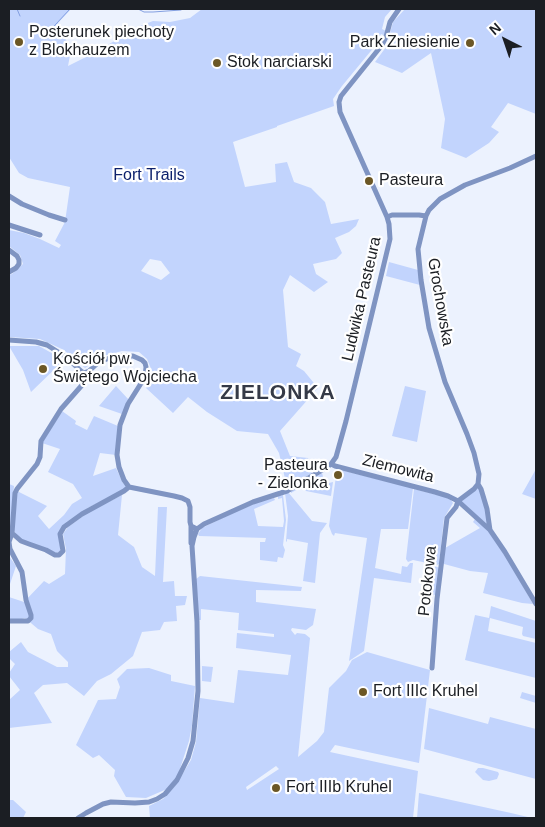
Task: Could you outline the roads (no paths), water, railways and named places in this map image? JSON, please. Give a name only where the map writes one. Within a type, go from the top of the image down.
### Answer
[{"type":"street","name":"Ludwika Pasteura","points":[[332,464],[343,433],[390,239],[387,217],[340,112],[339,105],[342,96],[382,46],[390,22],[399,9]]},
{"type":"street","name":"Grochowska","points":[[490,530],[487,509],[478,484],[479,474],[474,453],[445,382],[429,328],[418,249],[426,216],[438,201],[466,185],[536,156]]},
{"type":"street","points":[[9,196],[22,204],[65,220]]},
{"type":"street","points":[[387,217],[392,215],[419,214],[426,216]]},
{"type":"street","points":[[9,225],[40,235]]},
{"type":"street","points":[[9,250],[17,256],[19,264],[9,272]]},
{"type":"street","points":[[9,340],[36,342],[47,345],[66,357],[84,373]]},
{"type":"street","points":[[78,818],[103,804],[111,802],[149,802],[165,794],[177,780],[188,758],[193,741],[198,691],[197,622],[189,504],[185,500],[174,496],[129,487],[119,467],[119,433],[122,420],[128,404],[146,377],[145,363],[138,357],[115,356],[99,362],[84,373]]},
{"type":"street","points":[[9,621],[28,621],[31,618],[22,572],[10,549],[16,489],[37,464],[40,457],[41,441],[61,409],[83,384],[84,373]]},
{"type":"street","points":[[192,546],[197,529],[204,524],[253,502],[284,492],[332,464]]},
{"type":"street","name":"Ziemowita","points":[[332,464],[435,492],[458,501]]},
{"type":"street","points":[[458,501],[478,484]]},
{"type":"street","points":[[12,533],[25,543],[54,554],[59,554],[63,551],[60,534],[64,527],[82,514],[129,487]]},
{"type":"street","name":"Grochowska","points":[[458,501],[490,530],[506,552],[536,604]]},
{"type":"street","name":"Potokowa","points":[[432,668],[437,599],[446,536],[446,521],[458,501]]},
{"type":"street","points":[[191,526],[197,529]]},
{"type":"waterway","points":[[17,9],[20,16]]},
{"type":"waterway","points":[[43,38],[70,9]]},
{"type":"waterway","points":[[138,9],[144,12],[181,10]]},
{"type":"place","name":"Posterunek piechoty z Blokhauzem","points":[[19,42]]},
{"type":"place","name":"Park Zniesienie","points":[[470,43]]},
{"type":"place","name":"Stok narciarski","points":[[217,63]]},
{"type":"place","name":"Pasteura","points":[[369,181]]},
{"type":"place","name":"Kościół pw. Świętego Wojciecha","points":[[43,369]]},
{"type":"place","name":"Pasteura - Zielonka","points":[[338,475]]},
{"type":"place","name":"Fort IIIc Kruhel","points":[[363,692]]},
{"type":"place","name":"Fort IIIb Kruhel","points":[[276,788]]},
{"type":"district","name":"ZIELONKA","points":[[278,393]]},
{"type":"park label","name":"Fort Trails","points":[[149,176]]}]
